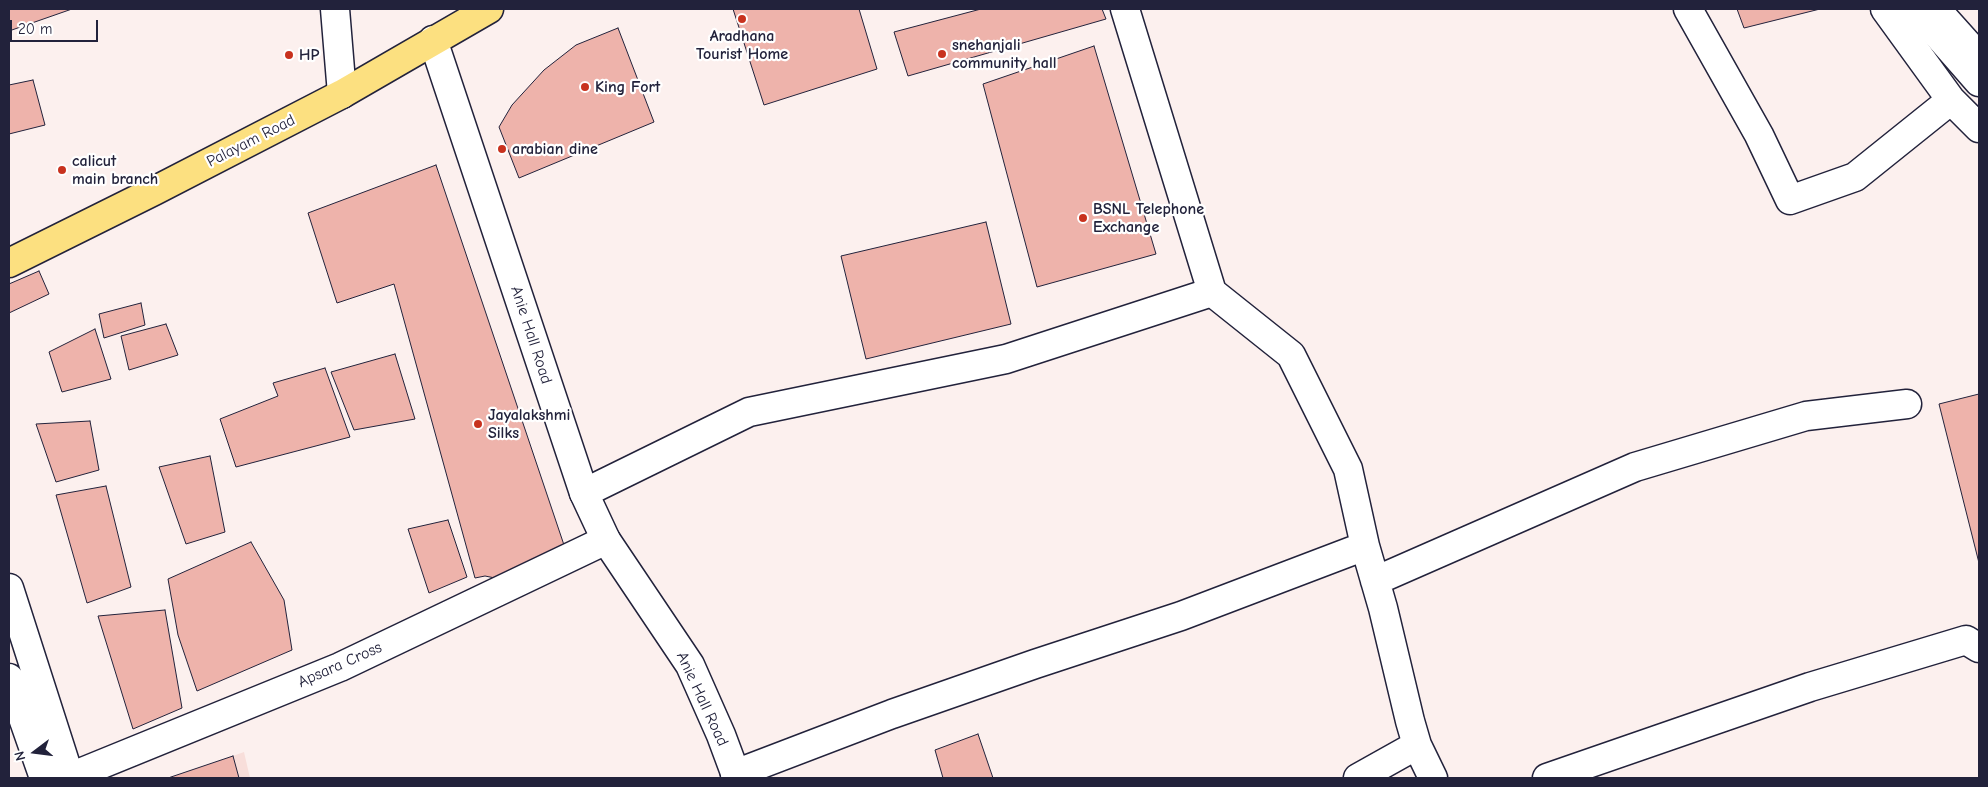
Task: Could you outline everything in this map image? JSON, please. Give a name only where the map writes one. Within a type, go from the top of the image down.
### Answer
[{"type":"main road","name":"Palayam Road","points":[[9,263],[342,94],[489,9]]},
{"type":"street","points":[[335,9],[342,94]]},
{"type":"street","points":[[1688,9],[1759,135],[1790,200],[1855,177],[1951,100]]},
{"type":"street","points":[[1884,9],[1951,100],[1979,128]]},
{"type":"street","points":[[1923,10],[1979,57]]},
{"type":"street","points":[[1923,10],[1979,82]]},
{"type":"street","points":[[1130,11],[1212,292],[1291,355],[1348,469],[1365,546],[1417,745],[1433,778]]},
{"type":"street","name":"Anie Hall Road","points":[[433,40],[584,493],[606,540],[690,665],[721,735],[736,776]]},
{"type":"street","points":[[584,493],[749,412],[1006,359],[1212,292]]},
{"type":"street","points":[[1375,581],[1635,467],[1806,416],[1907,404]]},
{"type":"street","name":"Apsara Cross","points":[[61,778],[340,667],[606,540]]},
{"type":"street","points":[[736,776],[892,714],[1034,664],[1181,616],[1365,546]]},
{"type":"street","points":[[9,588],[61,778]]},
{"type":"street","points":[[1548,778],[1810,687],[1938,648],[1966,640],[1979,648]]},
{"type":"street","points":[[9,678],[61,778]]},
{"type":"street","points":[[1358,778],[1417,745]]},
{"type":"shaded area","points":[[244,752],[250,778],[171,778]]},
{"type":"building","points":[[9,9],[72,9],[9,31]]},
{"type":"building","points":[[733,9],[859,9],[877,69],[764,105]]},
{"type":"building","name":"snehanjali community hall","points":[[981,9],[1102,9],[1106,19],[908,76],[894,32]]},
{"type":"building","points":[[1737,9],[1820,9],[1744,28]]},
{"type":"building","name":"King Fort","points":[[618,28],[654,122],[519,178],[499,127],[512,105],[544,70],[576,45]]},
{"type":"building","points":[[1094,46],[1156,254],[1037,287],[983,84]]},
{"type":"building","points":[[33,80],[45,125],[9,134],[9,85]]},
{"type":"building","name":"Jayalakshmi Silks","points":[[436,165],[564,545],[500,579],[485,576],[475,578],[394,284],[337,303],[308,213]]},
{"type":"building","points":[[986,222],[1011,324],[866,359],[841,256]]},
{"type":"building","points":[[39,271],[49,294],[9,313],[9,284]]},
{"type":"building","points":[[141,303],[145,325],[104,338],[99,314]]},
{"type":"building","points":[[166,324],[178,355],[129,370],[121,336]]},
{"type":"building","points":[[95,329],[111,379],[62,392],[49,352]]},
{"type":"building","points":[[395,354],[415,419],[354,430],[331,372]]},
{"type":"building","points":[[325,368],[350,437],[236,467],[220,419],[278,396],[273,383]]},
{"type":"building","points":[[1979,394],[1979,563],[1939,404]]},
{"type":"building","points":[[90,421],[99,470],[56,482],[36,424]]},
{"type":"building","points":[[210,456],[225,532],[186,544],[159,467]]},
{"type":"building","points":[[106,486],[131,587],[87,603],[56,495]]},
{"type":"building","points":[[448,520],[467,577],[429,593],[408,529]]},
{"type":"building","points":[[251,542],[284,600],[292,650],[197,691],[178,635],[168,579]]},
{"type":"building","points":[[165,610],[182,708],[133,729],[98,616]]},
{"type":"building","points":[[978,734],[993,778],[943,778],[935,750]]},
{"type":"building","points":[[233,756],[239,778],[168,778]]},
{"type":"place","name":"Aradhana Tourist Home","points":[[742,19]]},
{"type":"place","name":"snehanjali community hall","points":[[942,54]]},
{"type":"place","name":"HP","points":[[289,55]]},
{"type":"place","name":"King Fort","points":[[585,87]]},
{"type":"place","name":"arabian dine","points":[[502,149]]},
{"type":"place","name":"calicut main branch","points":[[62,170]]},
{"type":"place","name":"BSNL Telephone Exchange","points":[[1083,218]]},
{"type":"place","name":"Jayalakshmi Silks","points":[[478,424]]}]
